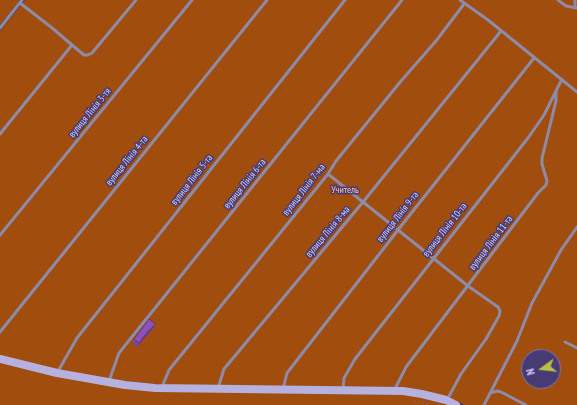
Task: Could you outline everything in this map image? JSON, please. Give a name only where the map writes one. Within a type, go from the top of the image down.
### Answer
[{"type":"main road","points":[[0,359],[57,373],[109,382],[162,388],[395,391],[422,394],[446,400],[456,405]]},
{"type":"lane","points":[[0,28],[21,1],[84,55],[92,53],[136,0]]},
{"type":"lane","name":"вулиця Лінія 3-тя","points":[[0,235],[192,0]]},
{"type":"lane","name":"вулиця Лінія 4-та","points":[[0,332],[267,0]]},
{"type":"lane","name":"вулиця Лінія 5-та","points":[[57,373],[76,338],[344,0]]},
{"type":"lane","name":"вулиця Лінія 6-та","points":[[109,382],[119,353],[402,0]]},
{"type":"lane","points":[[460,0],[577,92]]},
{"type":"lane","points":[[558,0],[566,6],[576,8],[575,0]]},
{"type":"lane","name":"вулиця Лінія 7-ма","points":[[162,388],[169,370],[328,174],[336,161],[401,81],[436,41],[464,4]]},
{"type":"lane","name":"вулиця Лінія 8-ма","points":[[218,389],[224,369],[363,202],[501,31]]},
{"type":"lane","points":[[0,134],[72,46]]},
{"type":"lane","name":"вулиця Лінія 9-та","points":[[282,390],[287,373],[534,58]]},
{"type":"lane","name":"вулиця Лінія 10-та","points":[[343,390],[344,378],[356,359],[433,258],[528,138],[544,115],[562,79]]},
{"type":"lane","name":"вулиця Лінія 11-та","points":[[395,391],[406,367],[538,193],[546,185],[547,181],[542,164],[542,158],[556,101],[556,91]]},
{"type":"lane","points":[[328,174],[468,286],[498,307],[500,311],[499,316],[486,340],[446,400]]},
{"type":"lane","points":[[484,405],[517,341],[532,303],[561,250],[577,227]]},
{"type":"lane","points":[[565,342],[577,348]]},
{"type":"lane","points":[[490,393],[497,391],[501,392],[526,405]]},
{"type":"green space","points":[[0,0],[20,0],[0,25]]},
{"type":"green space","name":"Учитель","points":[[25,0],[577,0],[577,405],[465,405],[424,390],[403,388],[166,385],[126,381],[61,371],[0,356],[0,31]]},
{"type":"green space","points":[[0,363],[124,388],[403,395],[422,397],[448,405],[0,405]]},
{"type":"building","points":[[149,319],[155,324],[139,343],[134,339]]}]
